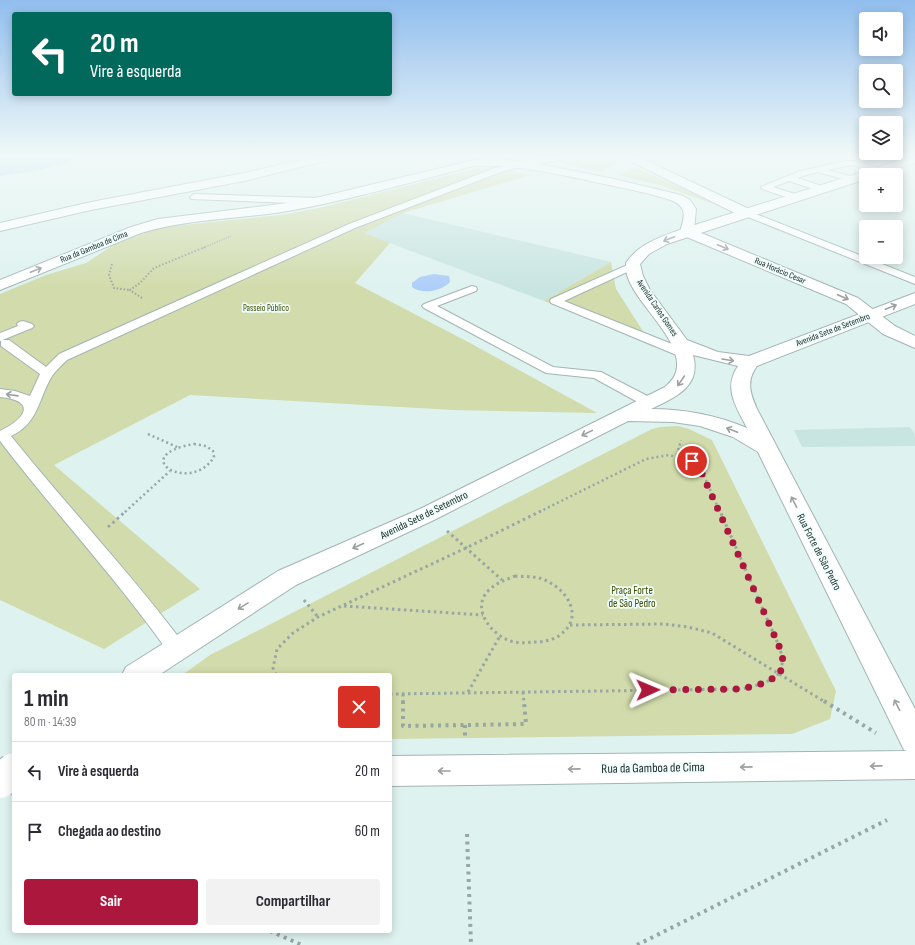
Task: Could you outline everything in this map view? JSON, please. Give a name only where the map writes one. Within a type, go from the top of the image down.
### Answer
[{"type":"main road","points":[[0,227],[117,201]]},
{"type":"main road","name":"Rua da Gamboa de Cima","points":[[0,285],[136,230],[164,222],[280,208],[319,201]]},
{"type":"main road","points":[[682,201],[689,207],[690,213],[687,232]]},
{"type":"main road","points":[[719,201],[746,213]]},
{"type":"main road","name":"Avenida Carlos Gomes","points":[[682,349],[643,291],[635,276],[633,263],[644,251],[662,241],[782,201]]},
{"type":"main road","name":"Rua Horácio Cesar","points":[[687,232],[852,301],[889,330],[915,343]]},
{"type":"main road","name":"Avenida Sete de Setembro","points":[[751,362],[915,298]]},
{"type":"main road","points":[[682,349],[728,361],[751,362]]},
{"type":"main road","name":"Avenida Sete de Setembro","points":[[139,673],[287,578],[428,514],[672,391],[682,382],[686,371],[682,349]]},
{"type":"main road","name":"Rua Forte de São Pedro","points":[[751,362],[742,372],[739,380],[740,391],[766,448],[915,740]]},
{"type":"main road","points":[[622,416],[688,416],[716,424],[739,433],[766,448]]},
{"type":"main road","name":"Rua da Gamboa de Cima","points":[[392,771],[915,765]]},
{"type":"main road","points":[[0,781],[12,772]]},
{"type":"main road","points":[[0,773],[12,773]]},
{"type":"lane","points":[[176,648],[154,617],[92,542],[57,504],[2,435],[25,421],[31,413],[32,406],[47,373],[63,357],[352,226],[417,201]]},
{"type":"lane","points":[[746,213],[915,281]]},
{"type":"lane","points":[[634,265],[553,299],[682,349]]},
{"type":"lane","points":[[472,289],[428,306],[550,370],[597,375],[650,403]]},
{"type":"lane","points":[[23,324],[28,326],[3,340],[47,373]]},
{"type":"lane","points":[[0,394],[21,396],[28,400],[32,406]]},
{"type":"path","points":[[130,290],[140,285],[145,277],[154,268],[221,241],[231,236],[230,230]]},
{"type":"path","points":[[116,262],[111,264],[109,275],[114,288],[130,290],[142,299],[168,309]]},
{"type":"path","points":[[148,434],[177,447]]},
{"type":"path","points":[[194,444],[208,446],[213,450],[213,459],[202,468],[194,471],[177,473],[170,470],[164,464],[164,459],[167,455],[177,447],[194,444]]},
{"type":"path","points":[[275,673],[273,668],[277,649],[293,633],[318,617],[466,548],[646,460],[663,456],[677,455],[692,461],[700,469],[779,646],[783,660],[780,674],[765,683],[742,689],[392,694]]},
{"type":"path","points":[[92,542],[170,470]]},
{"type":"path","points":[[428,514],[502,580]]},
{"type":"path","points":[[515,576],[529,576],[543,578],[556,584],[566,592],[572,603],[573,614],[570,625],[561,635],[548,641],[532,644],[515,642],[500,636],[489,627],[483,615],[481,605],[484,595],[502,580],[515,576]]},
{"type":"path","points":[[342,606],[483,615]]},
{"type":"path","points":[[570,625],[664,624],[688,626],[712,633],[881,736]]},
{"type":"path","points":[[468,692],[500,636]]},
{"type":"path","points":[[403,694],[403,726],[473,725],[526,724],[523,692]]},
{"type":"path","points":[[637,945],[887,820]]},
{"type":"path","points":[[467,834],[471,945]]},
{"type":"path","points":[[275,933],[302,945]]},
{"type":"shaded area","points":[[403,213],[611,262],[544,301],[363,233]]},
{"type":"shaded area","points":[[910,427],[915,434],[915,446],[802,447],[794,430]]},
{"type":"green space","name":"Passeio Público","points":[[347,201],[443,201],[403,213],[364,233],[390,243],[355,283],[470,343],[597,413],[454,410],[190,395],[54,465],[200,589],[104,649],[0,600],[0,294],[46,275],[86,263],[118,242],[163,227],[281,215]]},
{"type":"green space","points":[[611,262],[616,289],[653,347],[605,324],[544,301]]},
{"type":"green space","name":"Praça Forte de São Pedro","points":[[678,426],[689,429],[712,440],[836,691],[830,719],[792,734],[392,739],[392,673],[185,673],[210,655],[652,429]]},
{"type":"water","points":[[434,274],[449,276],[450,282],[442,288],[432,291],[421,291],[412,287],[412,283],[420,277]]},
{"type":"route","points":[[648,690],[742,689],[765,683],[780,674],[783,660],[779,646],[700,469],[692,461]]}]
